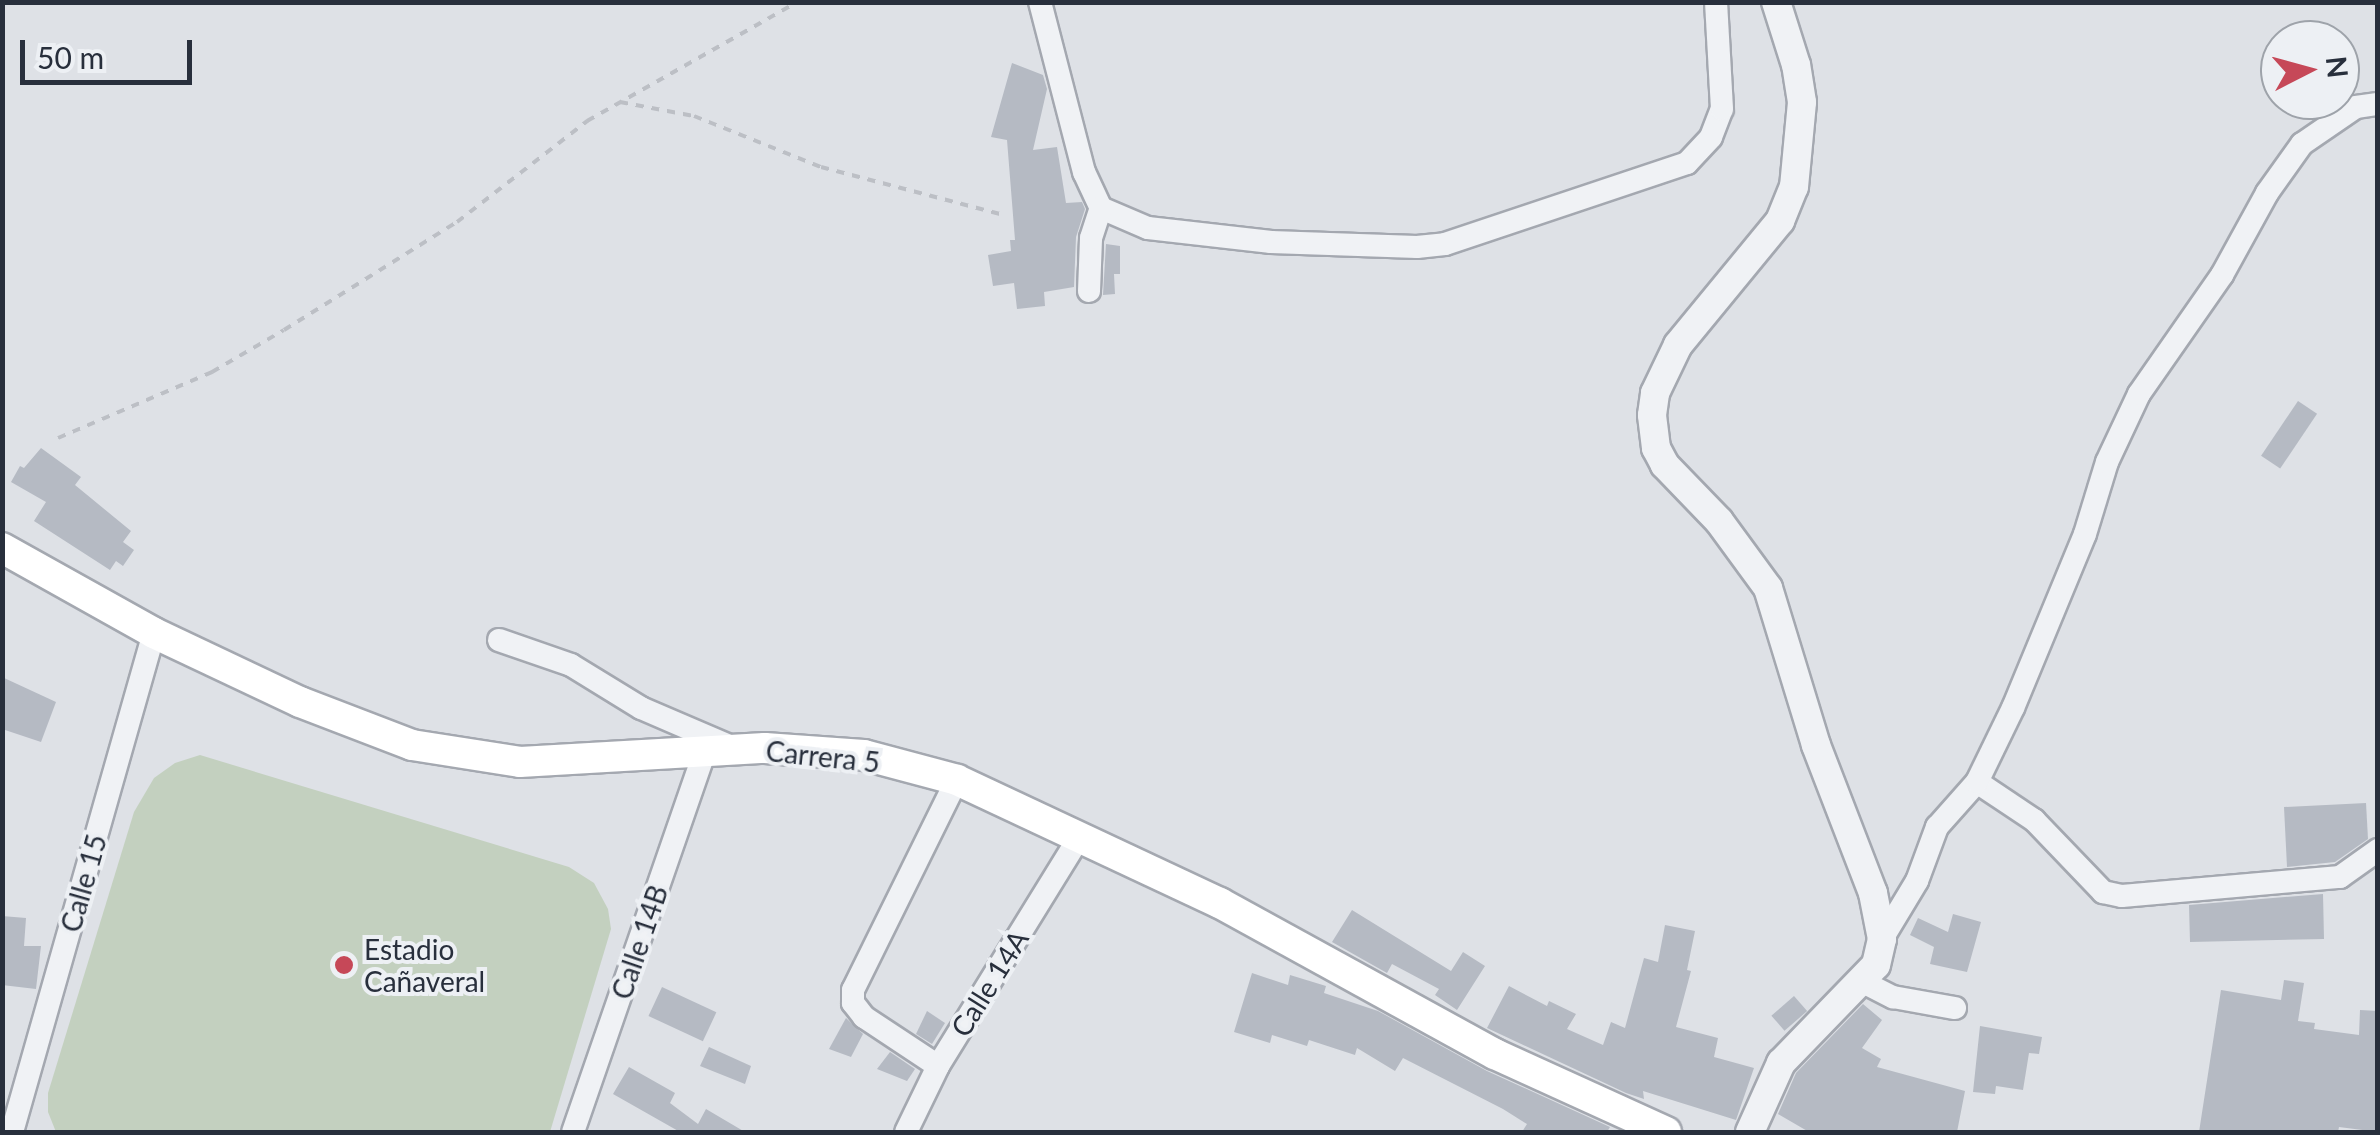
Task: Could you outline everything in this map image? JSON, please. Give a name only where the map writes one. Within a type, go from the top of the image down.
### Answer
[{"type":"main road","name":"Carrera 5","points":[[2,548],[154,633],[300,702],[412,745],[520,762],[742,750],[864,754],[957,780],[1220,903],[1495,1054],[1666,1132]]},
{"type":"street","points":[[1040,2],[1084,172],[1102,208],[1148,228],[1271,242],[1417,248],[1445,244],[1687,163],[1711,137],[1722,109],[1716,2]]},
{"type":"street","points":[[1776,2],[1796,65],[1802,102],[1794,187],[1780,221],[1678,346],[1655,393],[1652,415],[1656,448],[1665,466],[1719,521],[1768,588],[1816,745],[1873,893],[1882,940]]},
{"type":"street","points":[[1750,1132],[1780,1062],[1876,965],[1882,940],[1917,881],[1937,828],[1977,782],[2013,708],[2085,534],[2107,462],[2139,394],[2222,275],[2267,193],[2302,144],[2356,107],[2378,104]]},
{"type":"street","points":[[1089,292],[1091,238],[1102,208]]},
{"type":"street","name":"Calle 15","points":[[12,1132],[154,633]]},
{"type":"street","points":[[500,640],[570,665],[641,708],[742,750]]},
{"type":"street","name":"Calle 14B","points":[[573,1132],[705,751]]},
{"type":"street","points":[[938,1066],[864,1017],[853,1002],[853,990],[957,780]]},
{"type":"street","points":[[1977,782],[2034,820],[2103,892],[2122,896],[2340,877],[2378,850]]},
{"type":"street","name":"Calle 14A","points":[[906,1132],[938,1066],[1080,836]]},
{"type":"street","points":[[1861,981],[1893,997],[1955,1008]]},
{"type":"path","points":[[58,438],[212,372],[284,330],[457,222],[587,121],[797,2]]},
{"type":"path","points":[[620,102],[694,116],[820,167],[1004,215]]},
{"type":"green space","name":"Estadio Cañaveral","points":[[200,755],[569,867],[594,883],[608,909],[611,929],[550,1132],[56,1132],[48,1112],[48,1093],[134,812],[154,778],[175,763]]},
{"type":"building","points":[[1012,63],[1043,75],[1047,89],[1033,150],[1057,147],[1066,203],[1082,202],[1085,209],[1076,237],[1074,287],[1044,292],[1045,306],[1017,309],[1014,283],[993,286],[988,255],[1011,251],[1010,240],[1015,240],[1007,140],[991,137]]},
{"type":"building","points":[[1106,244],[1120,246],[1120,274],[1114,274],[1115,294],[1103,295]]},
{"type":"building","points":[[2298,401],[2317,414],[2280,469],[2261,456]]},
{"type":"building","points":[[41,448],[81,477],[75,485],[131,531],[123,542],[134,550],[123,566],[116,561],[110,570],[34,521],[46,502],[11,482],[20,466],[24,468]]},
{"type":"building","points":[[2,677],[56,702],[41,742],[2,729]]},
{"type":"building","points":[[2366,803],[2368,839],[2335,862],[2287,867],[2284,807]]},
{"type":"building","points":[[2323,894],[2324,939],[2190,942],[2189,905]]},
{"type":"building","points":[[1352,910],[1451,971],[1463,952],[1485,966],[1457,1010],[1435,995],[1439,989],[1392,964],[1387,973],[1332,942]]},
{"type":"building","points":[[1953,914],[1981,922],[1967,972],[1930,964],[1934,947],[1910,935],[1918,918],[1948,932]]},
{"type":"building","points":[[2,916],[26,918],[24,946],[41,946],[36,989],[2,985]]},
{"type":"building","points":[[1665,925],[1695,931],[1687,970],[1691,971],[1676,1027],[1718,1038],[1714,1057],[1754,1068],[1736,1120],[1643,1091],[1644,1099],[1626,1093],[1487,1028],[1509,986],[1547,1006],[1549,1001],[1576,1014],[1567,1029],[1603,1045],[1611,1022],[1625,1028],[1644,958],[1658,962]]},
{"type":"building","points":[[1252,973],[1288,985],[1290,975],[1326,986],[1324,993],[1378,1011],[1487,1071],[1610,1127],[1607,1132],[1522,1132],[1527,1124],[1503,1109],[1403,1058],[1395,1071],[1357,1048],[1355,1055],[1309,1040],[1307,1046],[1272,1035],[1270,1043],[1234,1032]]},
{"type":"building","points":[[2284,980],[2304,983],[2298,1021],[2315,1023],[2314,1029],[2359,1035],[2360,1010],[2378,1011],[2378,1132],[2339,1127],[2338,1132],[2199,1132],[2221,990],[2281,1000]]},
{"type":"building","points":[[662,987],[716,1012],[703,1041],[648,1016]]},
{"type":"building","points":[[1794,996],[1807,1011],[1784,1031],[1771,1016]]},
{"type":"building","points":[[1863,1004],[1882,1020],[1862,1048],[1881,1059],[1877,1067],[1965,1091],[1957,1132],[1809,1132],[1778,1114],[1796,1073]]},
{"type":"building","points":[[927,1011],[945,1023],[932,1044],[916,1034]]},
{"type":"building","points":[[846,1018],[863,1034],[851,1057],[829,1049]]},
{"type":"building","points":[[1980,1026],[2042,1037],[2039,1054],[2029,1053],[2023,1090],[1996,1086],[1995,1094],[1973,1092]]},
{"type":"building","points":[[709,1047],[751,1066],[745,1084],[700,1066]]},
{"type":"building","points":[[890,1052],[915,1069],[907,1081],[877,1069]]},
{"type":"building","points":[[629,1067],[675,1093],[670,1103],[698,1124],[706,1109],[745,1132],[680,1132],[613,1094]]},
{"type":"place","name":"Estadio Cañaveral","points":[[344,965]]}]
